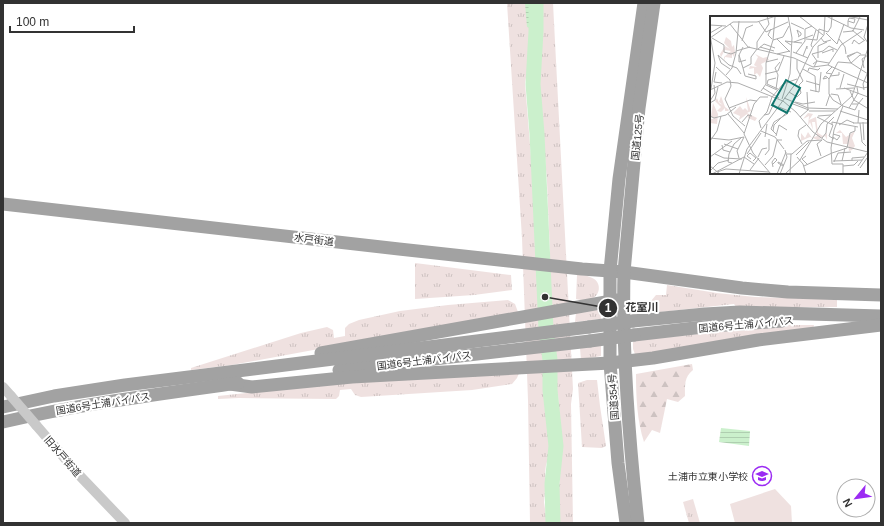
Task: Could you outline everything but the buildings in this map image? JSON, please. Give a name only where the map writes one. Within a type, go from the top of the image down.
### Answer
[{"type":"highway","name":"国道125号","points":[[610,271],[619,179],[644,3]]},
{"type":"highway","name":"国道125号","points":[[624,272],[639,108],[654,3]]},
{"type":"highway","name":"水戸街道","points":[[3,204],[582,269],[624,272],[742,288],[788,292],[881,295]]},
{"type":"highway","name":"国道354号","points":[[610,271],[610,363],[618,463],[626,523]]},
{"type":"highway","name":"国道354号","points":[[624,272],[626,362],[631,460],[638,523]]},
{"type":"highway","points":[[202,375],[583,305],[624,299]]},
{"type":"highway","name":"国道6号土浦バイパス","points":[[3,407],[54,396],[125,385],[633,322],[740,312],[881,316]]},
{"type":"highway","name":"国道6号土浦バイパス","points":[[3,422],[57,410],[128,398],[230,384],[712,326],[847,315]]},
{"type":"highway","points":[[230,384],[252,387],[352,377],[626,362],[758,340],[881,325]]},
{"type":"street","name":"旧水戸街道","points":[[3,387],[82,477],[125,523]]},
{"type":"green space","points":[[507,3],[532,4],[529,45],[530,56],[525,83],[531,157],[536,187],[534,195],[536,208],[539,213],[537,221],[542,295],[542,335],[545,340],[544,354],[548,362],[545,370],[546,417],[551,449],[545,473],[546,480],[544,502],[547,523],[530,523],[528,400],[522,238]]},
{"type":"green space","points":[[540,3],[553,3],[573,389],[571,404],[573,523],[558,523],[555,516],[560,478],[560,438],[558,394],[552,388],[552,353],[550,338],[551,305],[547,299],[550,297],[550,254],[547,182],[539,83],[541,34]]},
{"type":"green space","points":[[415,263],[511,275],[512,290],[474,295],[415,299]]},
{"type":"green space","points":[[577,275],[588,276],[597,282],[599,289],[596,296],[589,300],[576,299]]},
{"type":"green space","points":[[667,285],[755,297],[837,299],[837,307],[737,308],[734,304],[633,315],[646,307],[656,295],[666,295]]},
{"type":"green space","points":[[508,300],[515,304],[518,312],[232,365],[191,370],[191,368],[301,333],[327,327],[333,330],[334,338],[345,336],[345,328],[349,324],[359,320],[400,311]]},
{"type":"green space","points":[[595,309],[600,311],[601,319],[575,322],[576,313]]},
{"type":"green space","points":[[785,325],[814,325],[813,329],[636,357],[633,349],[633,342],[639,340]]},
{"type":"green space","points":[[601,345],[601,356],[581,360],[580,348]]},
{"type":"green space","points":[[692,364],[693,370],[688,375],[685,396],[678,402],[667,399],[660,433],[652,430],[644,442],[637,408],[636,374]]},
{"type":"green space","points":[[519,373],[512,384],[472,390],[361,397],[355,395],[351,389],[340,390],[339,396],[336,399],[218,399],[218,396],[351,382]]},
{"type":"green space","points":[[587,380],[597,380],[606,446],[602,448],[582,447],[578,383]]},
{"type":"green space","points":[[775,489],[791,506],[792,523],[735,523],[730,504]]},
{"type":"green space","points":[[693,499],[700,523],[689,523],[683,502]]},
{"type":"shaded area","points":[[525,3],[538,3],[541,29],[527,27]]},
{"type":"shaded area","points":[[721,428],[750,431],[749,446],[719,442]]},
{"type":"waterway","points":[[536,3],[533,84],[537,134],[546,329],[550,360],[550,390],[556,446],[552,484],[553,523]]},
{"type":"place","name":"花室川","points":[[545,297]]},
{"type":"place","name":"土浦市立東小学校","points":[[762,476]]}]
